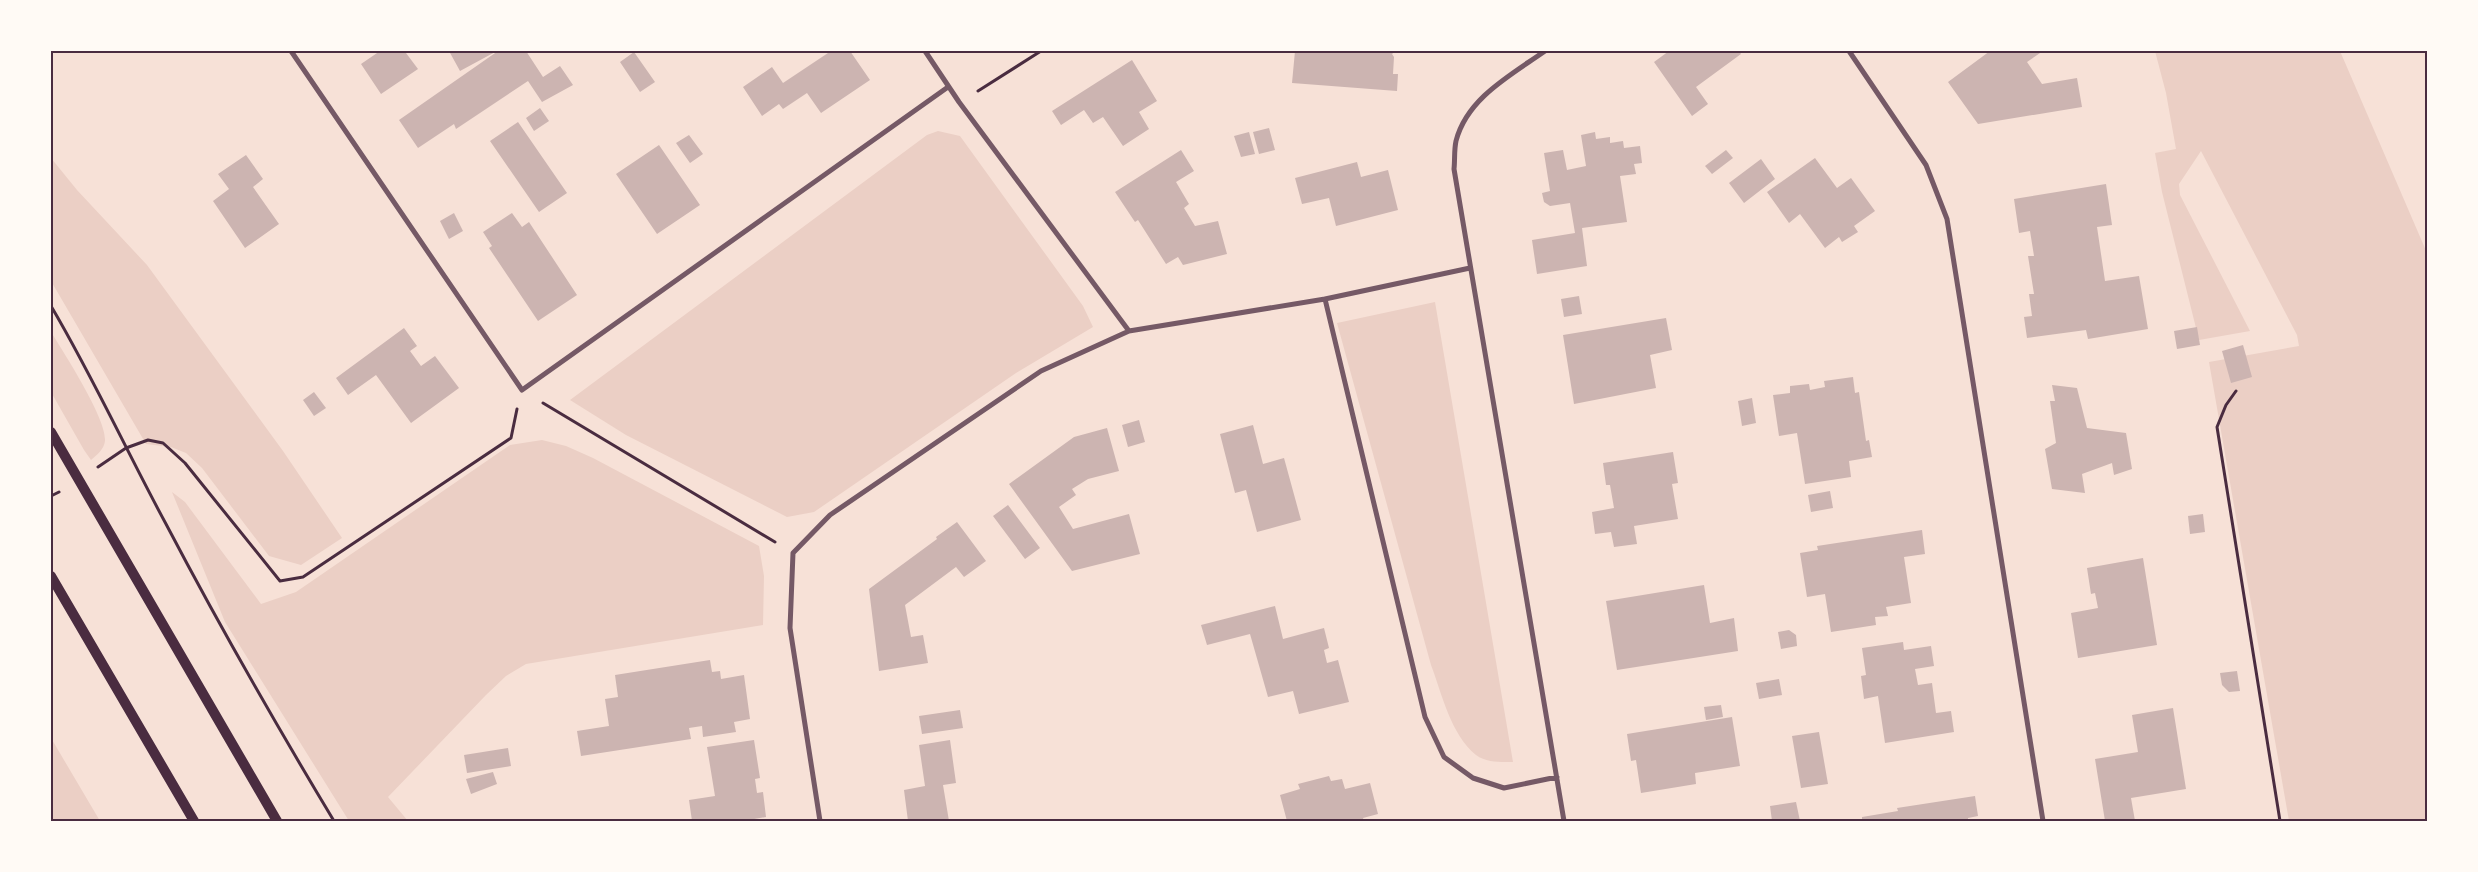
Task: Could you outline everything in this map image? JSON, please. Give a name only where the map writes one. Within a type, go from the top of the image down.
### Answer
[{"type":"main road","points":[[51,432],[278,821]]},
{"type":"main road","points":[[51,576],[194,821]]},
{"type":"street","points":[[291,51],[522,390],[948,87]]},
{"type":"street","points":[[925,51],[948,87],[1129,330]]},
{"type":"street","points":[[1545,51],[1484,95],[1468,116],[1456,142],[1454,169],[1564,821]]},
{"type":"street","points":[[1849,51],[1926,165],[1947,219],[2043,821]]},
{"type":"street","points":[[820,821],[790,628],[793,553],[830,515],[1041,372],[1129,330],[1324,299],[1470,268]]},
{"type":"street","points":[[1324,299],[1425,717],[1444,756],[1473,778],[1504,788],[1558,777]]},
{"type":"path","points":[[959,102],[1041,51]]},
{"type":"path","points":[[51,306],[73,343],[126,448],[252,685],[334,821]]},
{"type":"path","points":[[126,448],[148,440],[163,443],[185,463],[280,581],[303,577],[511,438],[522,390],[793,553]]},
{"type":"path","points":[[2236,391],[2226,405],[2217,427],[2280,821]]},
{"type":"shaded area","points":[[2155,51],[2340,51],[2427,253],[2427,821],[2289,821],[2209,362],[2299,346],[2297,335],[2201,151],[2179,184],[2180,195],[2250,331],[2199,340],[2162,192],[2155,153],[2176,149],[2166,93]]},
{"type":"shaded area","points":[[938,131],[960,136],[1083,306],[1093,327],[1016,373],[814,512],[787,517],[626,435],[570,400],[927,135]]},
{"type":"shaded area","points":[[51,158],[77,190],[147,265],[283,451],[342,538],[301,565],[269,556],[202,468],[186,453],[171,447],[146,444],[51,281]]},
{"type":"shaded area","points":[[1435,302],[1513,762],[1489,761],[1476,755],[1460,737],[1448,713],[1431,665],[1337,323]]},
{"type":"shaded area","points":[[51,332],[84,386],[104,431],[105,441],[103,447],[91,460],[51,392]]},
{"type":"shaded area","points":[[542,440],[566,446],[593,458],[759,546],[764,576],[763,625],[526,664],[506,676],[486,695],[388,797],[408,821],[349,821],[225,622],[172,492],[185,502],[261,604],[296,592],[510,445]]},
{"type":"shaded area","points":[[51,738],[100,821],[51,821]]},
{"type":"building","points":[[380,51],[409,51],[406,53],[418,69],[381,94],[361,64]]},
{"type":"building","points":[[449,51],[497,51],[460,71]]},
{"type":"building","points":[[498,51],[526,51],[543,77],[560,66],[573,85],[542,102],[528,81],[456,129],[454,124],[418,148],[399,120]]},
{"type":"building","points":[[831,51],[850,51],[870,80],[821,113],[807,93],[783,109],[779,104],[762,116],[743,87],[772,67],[783,83]]},
{"type":"building","points":[[1295,51],[1395,51],[1392,54],[1394,57],[1393,74],[1398,74],[1397,91],[1292,83]]},
{"type":"building","points":[[1669,51],[1739,51],[1741,54],[1696,87],[1708,104],[1692,116],[1654,62]]},
{"type":"building","points":[[1990,51],[2043,51],[2027,62],[2042,84],[2077,78],[2082,107],[1978,124],[1948,82]]},
{"type":"building","points":[[634,52],[655,82],[640,92],[620,62]]},
{"type":"building","points":[[1132,60],[1157,101],[1139,112],[1149,129],[1123,146],[1103,117],[1093,123],[1084,110],[1061,125],[1052,111]]},
{"type":"building","points":[[540,108],[549,121],[534,131],[526,118]]},
{"type":"building","points":[[518,122],[567,193],[539,212],[490,141]]},
{"type":"building","points":[[1269,128],[1275,150],[1259,154],[1253,132]]},
{"type":"building","points":[[1249,132],[1255,154],[1241,157],[1234,136]]},
{"type":"building","points":[[1595,132],[1596,139],[1610,137],[1610,143],[1623,141],[1624,148],[1640,146],[1642,163],[1634,164],[1636,174],[1620,176],[1627,222],[1582,228],[1587,266],[1537,274],[1532,240],[1575,233],[1570,203],[1550,206],[1544,202],[1542,193],[1550,191],[1544,153],[1563,150],[1567,170],[1586,166],[1581,135]]},
{"type":"building","points":[[689,135],[703,154],[690,163],[676,143]]},
{"type":"building","points":[[659,145],[700,205],[657,234],[616,174]]},
{"type":"building","points":[[1181,150],[1194,171],[1176,182],[1189,204],[1184,208],[1195,226],[1218,221],[1227,254],[1183,265],[1178,257],[1166,264],[1138,220],[1135,222],[1115,192]]},
{"type":"building","points":[[1726,150],[1733,158],[1712,174],[1705,166]]},
{"type":"building","points":[[246,155],[263,179],[253,187],[279,224],[245,248],[213,201],[229,189],[218,174]]},
{"type":"building","points":[[1815,158],[1837,188],[1851,178],[1875,211],[1854,226],[1858,232],[1842,242],[1839,237],[1825,248],[1800,214],[1789,223],[1767,192]]},
{"type":"building","points":[[1761,159],[1775,179],[1744,203],[1729,183]]},
{"type":"building","points":[[1357,162],[1361,177],[1388,170],[1398,210],[1336,226],[1329,198],[1302,204],[1295,178]]},
{"type":"building","points":[[2106,184],[2112,225],[2097,227],[2105,281],[2139,276],[2148,329],[2088,339],[2086,330],[2027,338],[2024,317],[2032,316],[2029,294],[2034,294],[2028,256],[2034,256],[2030,231],[2019,233],[2014,199]]},
{"type":"building","points":[[454,213],[463,231],[449,239],[440,221]]},
{"type":"building","points":[[512,213],[522,227],[529,222],[577,295],[538,321],[489,248],[492,246],[483,232]]},
{"type":"building","points":[[1579,296],[1582,314],[1564,317],[1561,299]]},
{"type":"building","points":[[1666,318],[1672,350],[1650,355],[1656,388],[1574,404],[1563,335]]},
{"type":"building","points":[[2197,327],[2200,345],[2177,349],[2174,331]]},
{"type":"building","points":[[404,328],[417,346],[410,351],[421,366],[435,356],[459,388],[411,423],[376,375],[348,395],[336,378]]},
{"type":"building","points":[[2243,345],[2252,377],[2231,383],[2222,351]]},
{"type":"building","points":[[1853,377],[1855,393],[1859,392],[1866,441],[1869,440],[1872,457],[1849,461],[1851,477],[1805,484],[1797,433],[1779,436],[1773,395],[1790,393],[1790,386],[1809,384],[1810,390],[1825,387],[1824,381]]},
{"type":"building","points":[[2052,385],[2077,388],[2087,428],[2126,433],[2132,469],[2114,475],[2112,463],[2082,474],[2085,493],[2052,489],[2045,449],[2056,443],[2050,401],[2055,401]]},
{"type":"building","points":[[314,392],[326,408],[314,416],[303,400]]},
{"type":"building","points":[[1752,398],[1756,423],[1742,426],[1738,401]]},
{"type":"building","points":[[1139,420],[1145,442],[1128,447],[1122,425]]},
{"type":"building","points":[[1253,425],[1263,464],[1284,458],[1301,520],[1257,532],[1246,490],[1235,493],[1220,434]]},
{"type":"building","points":[[1107,428],[1119,471],[1088,479],[1072,489],[1076,495],[1059,507],[1073,529],[1129,514],[1140,554],[1072,571],[1009,484],[1074,437]]},
{"type":"building","points":[[1673,452],[1678,483],[1672,484],[1678,519],[1634,526],[1637,544],[1614,547],[1611,532],[1595,534],[1592,512],[1614,508],[1610,485],[1606,485],[1603,463]]},
{"type":"building","points":[[1830,491],[1833,508],[1811,512],[1808,495]]},
{"type":"building","points":[[1008,505],[1040,548],[1025,559],[993,516]]},
{"type":"building","points":[[2203,514],[2205,532],[2190,534],[2188,516]]},
{"type":"building","points":[[957,522],[986,561],[964,577],[956,567],[905,605],[911,637],[923,635],[928,663],[879,671],[869,589]]},
{"type":"building","points":[[1922,530],[1925,554],[1904,557],[1911,603],[1886,607],[1888,616],[1875,617],[1876,625],[1831,632],[1825,594],[1807,597],[1800,553],[1818,550],[1817,546]]},
{"type":"building","points":[[2143,558],[2157,645],[2078,658],[2071,613],[2098,608],[2095,593],[2091,594],[2087,568]]},
{"type":"building","points":[[1704,585],[1710,623],[1734,618],[1738,651],[1617,670],[1606,601]]},
{"type":"building","points":[[1275,606],[1283,639],[1324,628],[1329,648],[1324,650],[1327,663],[1338,660],[1349,702],[1299,714],[1293,691],[1268,697],[1250,634],[1207,645],[1201,625]]},
{"type":"building","points":[[1789,630],[1796,635],[1797,646],[1781,649],[1778,632]]},
{"type":"building","points":[[1903,642],[1904,650],[1931,646],[1934,666],[1915,669],[1918,685],[1932,683],[1936,713],[1951,711],[1954,732],[1885,743],[1878,696],[1864,699],[1861,676],[1866,675],[1862,648]]},
{"type":"building","points":[[710,660],[712,672],[720,671],[721,679],[744,675],[750,719],[734,722],[736,732],[703,737],[702,726],[689,728],[691,739],[581,756],[577,731],[609,726],[605,699],[618,697],[615,675]]},
{"type":"building","points":[[2237,671],[2240,691],[2229,692],[2222,685],[2220,673]]},
{"type":"building","points":[[1779,679],[1782,695],[1759,699],[1756,683]]},
{"type":"building","points":[[1721,705],[1723,717],[1706,720],[1704,707]]},
{"type":"building","points":[[2173,708],[2186,789],[2131,798],[2135,821],[2105,821],[2095,759],[2138,752],[2132,715]]},
{"type":"building","points":[[960,710],[963,728],[922,734],[919,716]]},
{"type":"building","points":[[1732,717],[1740,766],[1695,773],[1696,784],[1641,793],[1636,760],[1631,761],[1627,734]]},
{"type":"building","points":[[1819,732],[1828,784],[1801,788],[1792,736]]},
{"type":"building","points":[[754,740],[760,778],[755,779],[757,793],[763,792],[766,817],[743,821],[692,821],[689,800],[715,796],[707,747]]},
{"type":"building","points":[[950,740],[956,783],[943,785],[949,821],[908,821],[904,790],[925,786],[919,745]]},
{"type":"building","points":[[508,748],[511,766],[467,773],[464,755]]},
{"type":"building","points":[[493,772],[497,784],[471,794],[466,779]]},
{"type":"building","points":[[1329,776],[1331,781],[1342,779],[1345,789],[1370,783],[1378,814],[1363,818],[1364,821],[1287,821],[1280,795],[1300,789],[1298,784]]},
{"type":"building","points":[[1975,796],[1978,816],[1968,818],[1968,821],[1862,821],[1862,817],[1898,811],[1897,808]]},
{"type":"building","points":[[1796,802],[1800,821],[1772,821],[1770,806]]}]
